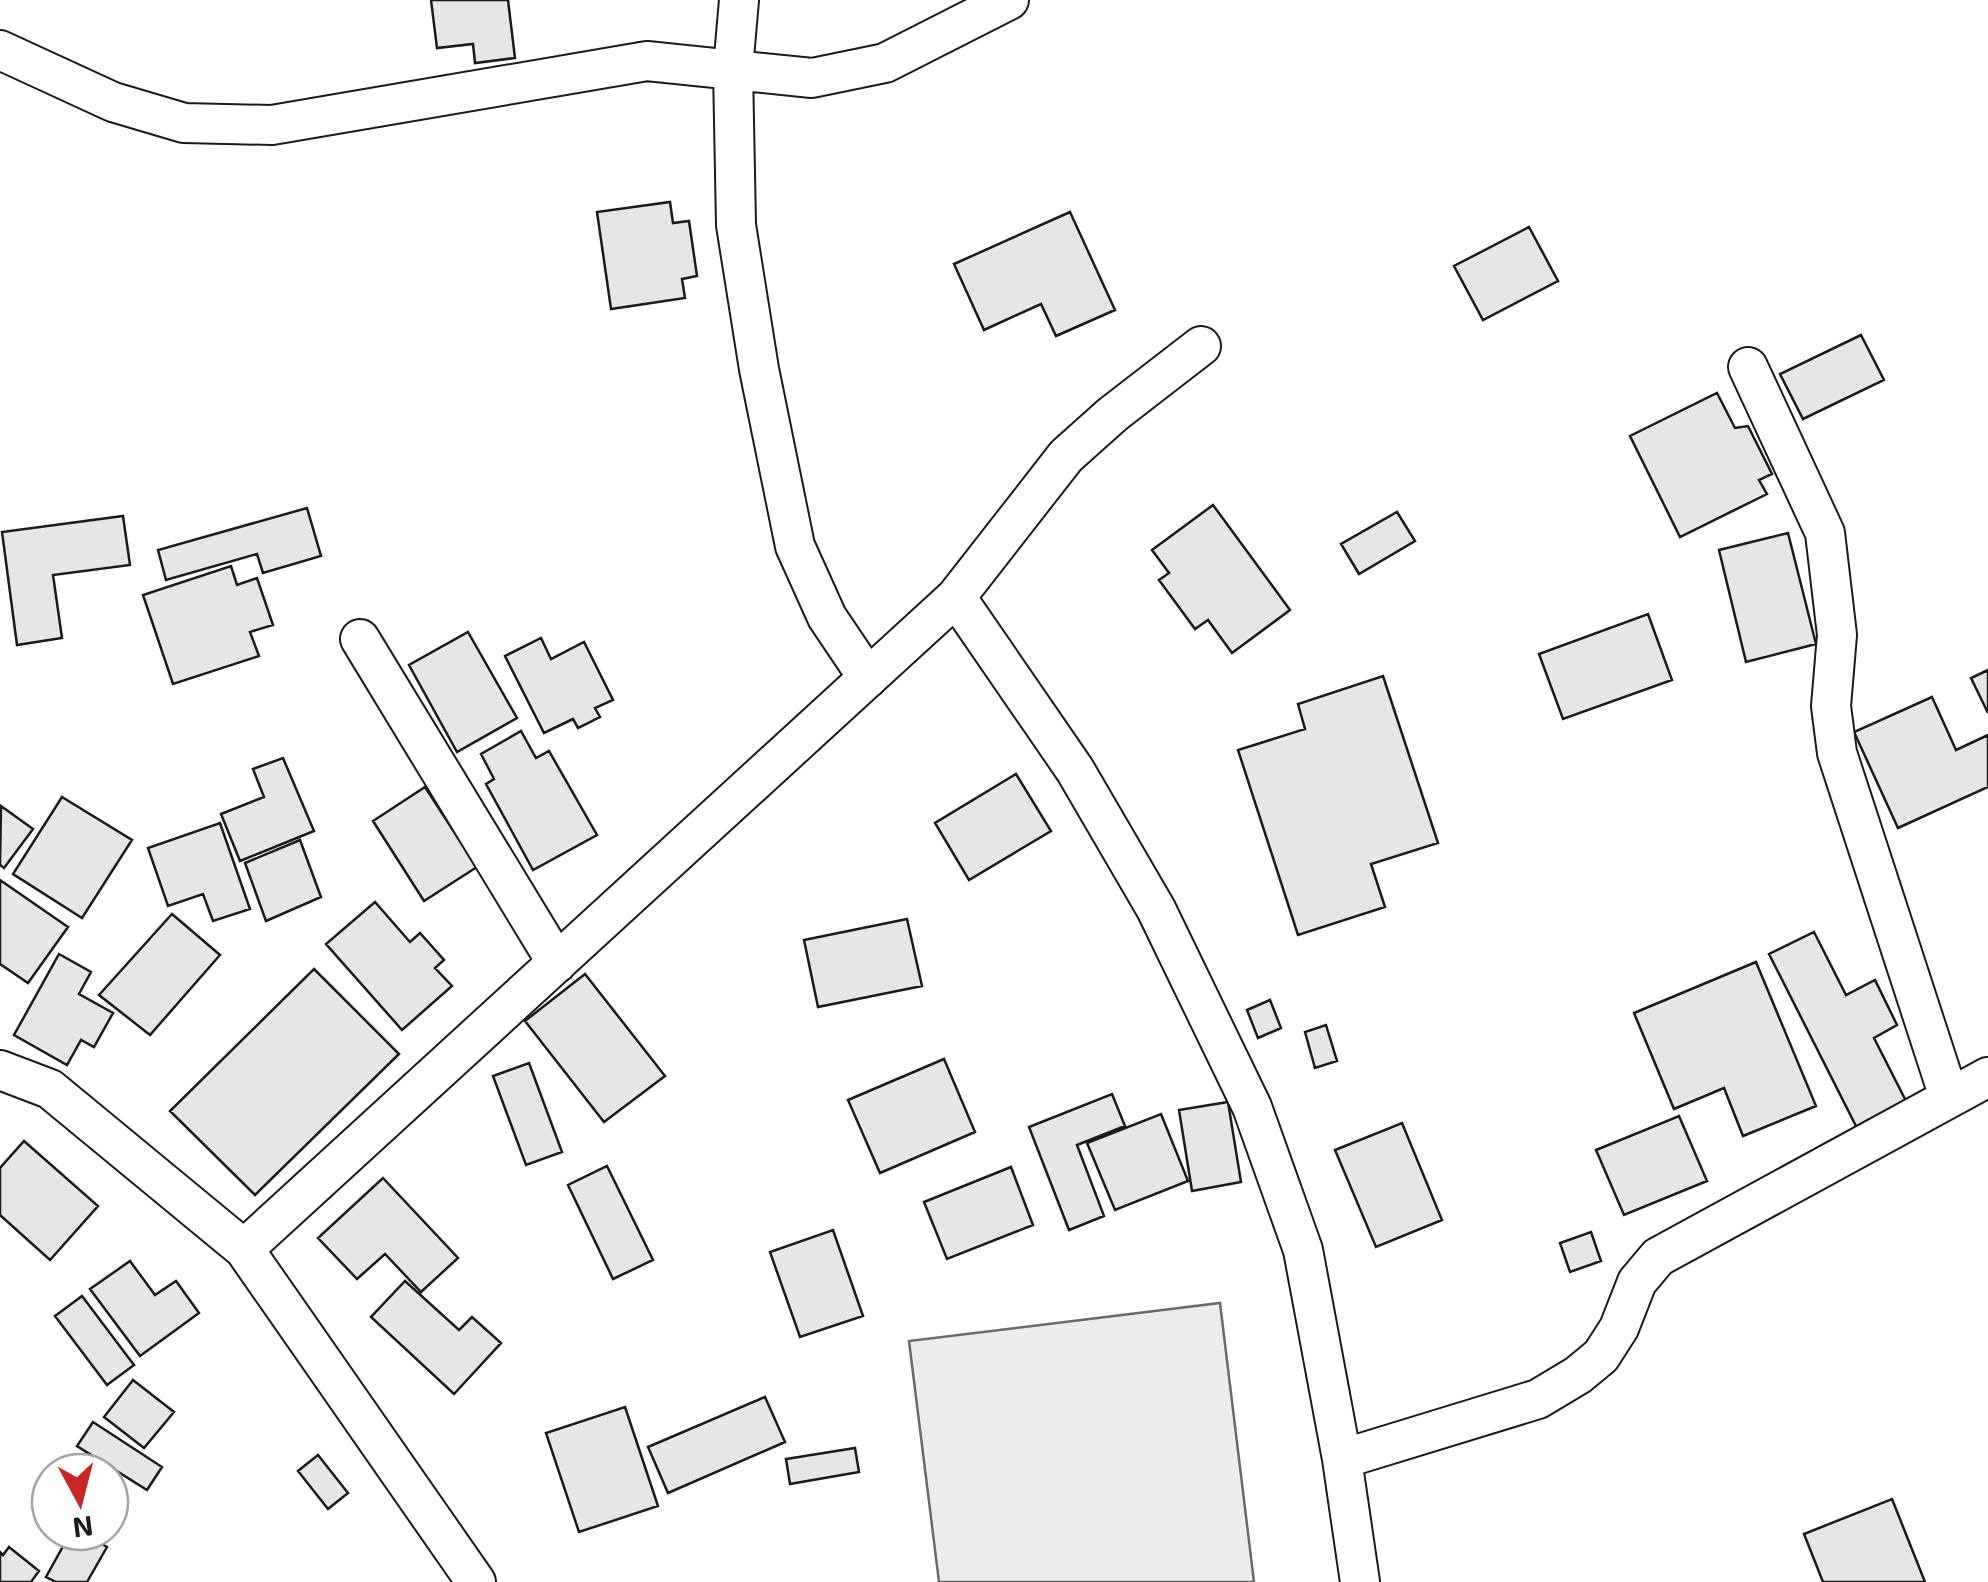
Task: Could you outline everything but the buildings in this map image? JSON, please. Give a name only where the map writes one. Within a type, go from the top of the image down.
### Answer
[{"type":"street","points":[[739,0],[733,69],[736,224],[759,369],[795,546],[827,617],[868,678]]},
{"type":"street","points":[[0,50],[113,102],[184,123],[272,125],[647,61],[812,78],[884,63],[1009,0]]},
{"type":"street","points":[[244,1249],[956,598],[1066,456],[1201,346]]},
{"type":"street","points":[[1748,367],[1825,532],[1837,635],[1831,706],[1837,753],[1949,1096]]},
{"type":"street","points":[[956,598],[1076,770],[1156,909],[1252,1107],[1303,1250],[1342,1459],[1360,1582]]},
{"type":"street","points":[[360,639],[557,963]]},
{"type":"street","points":[[0,1070],[50,1089],[244,1249],[476,1582]]},
{"type":"street","points":[[1342,1459],[1538,1398],[1578,1376],[1601,1356],[1619,1328],[1636,1282],[1658,1257],[1988,1077]]},
{"type":"shaded area","points":[[1220,1303],[1254,1582],[939,1582],[909,1341]]}]
